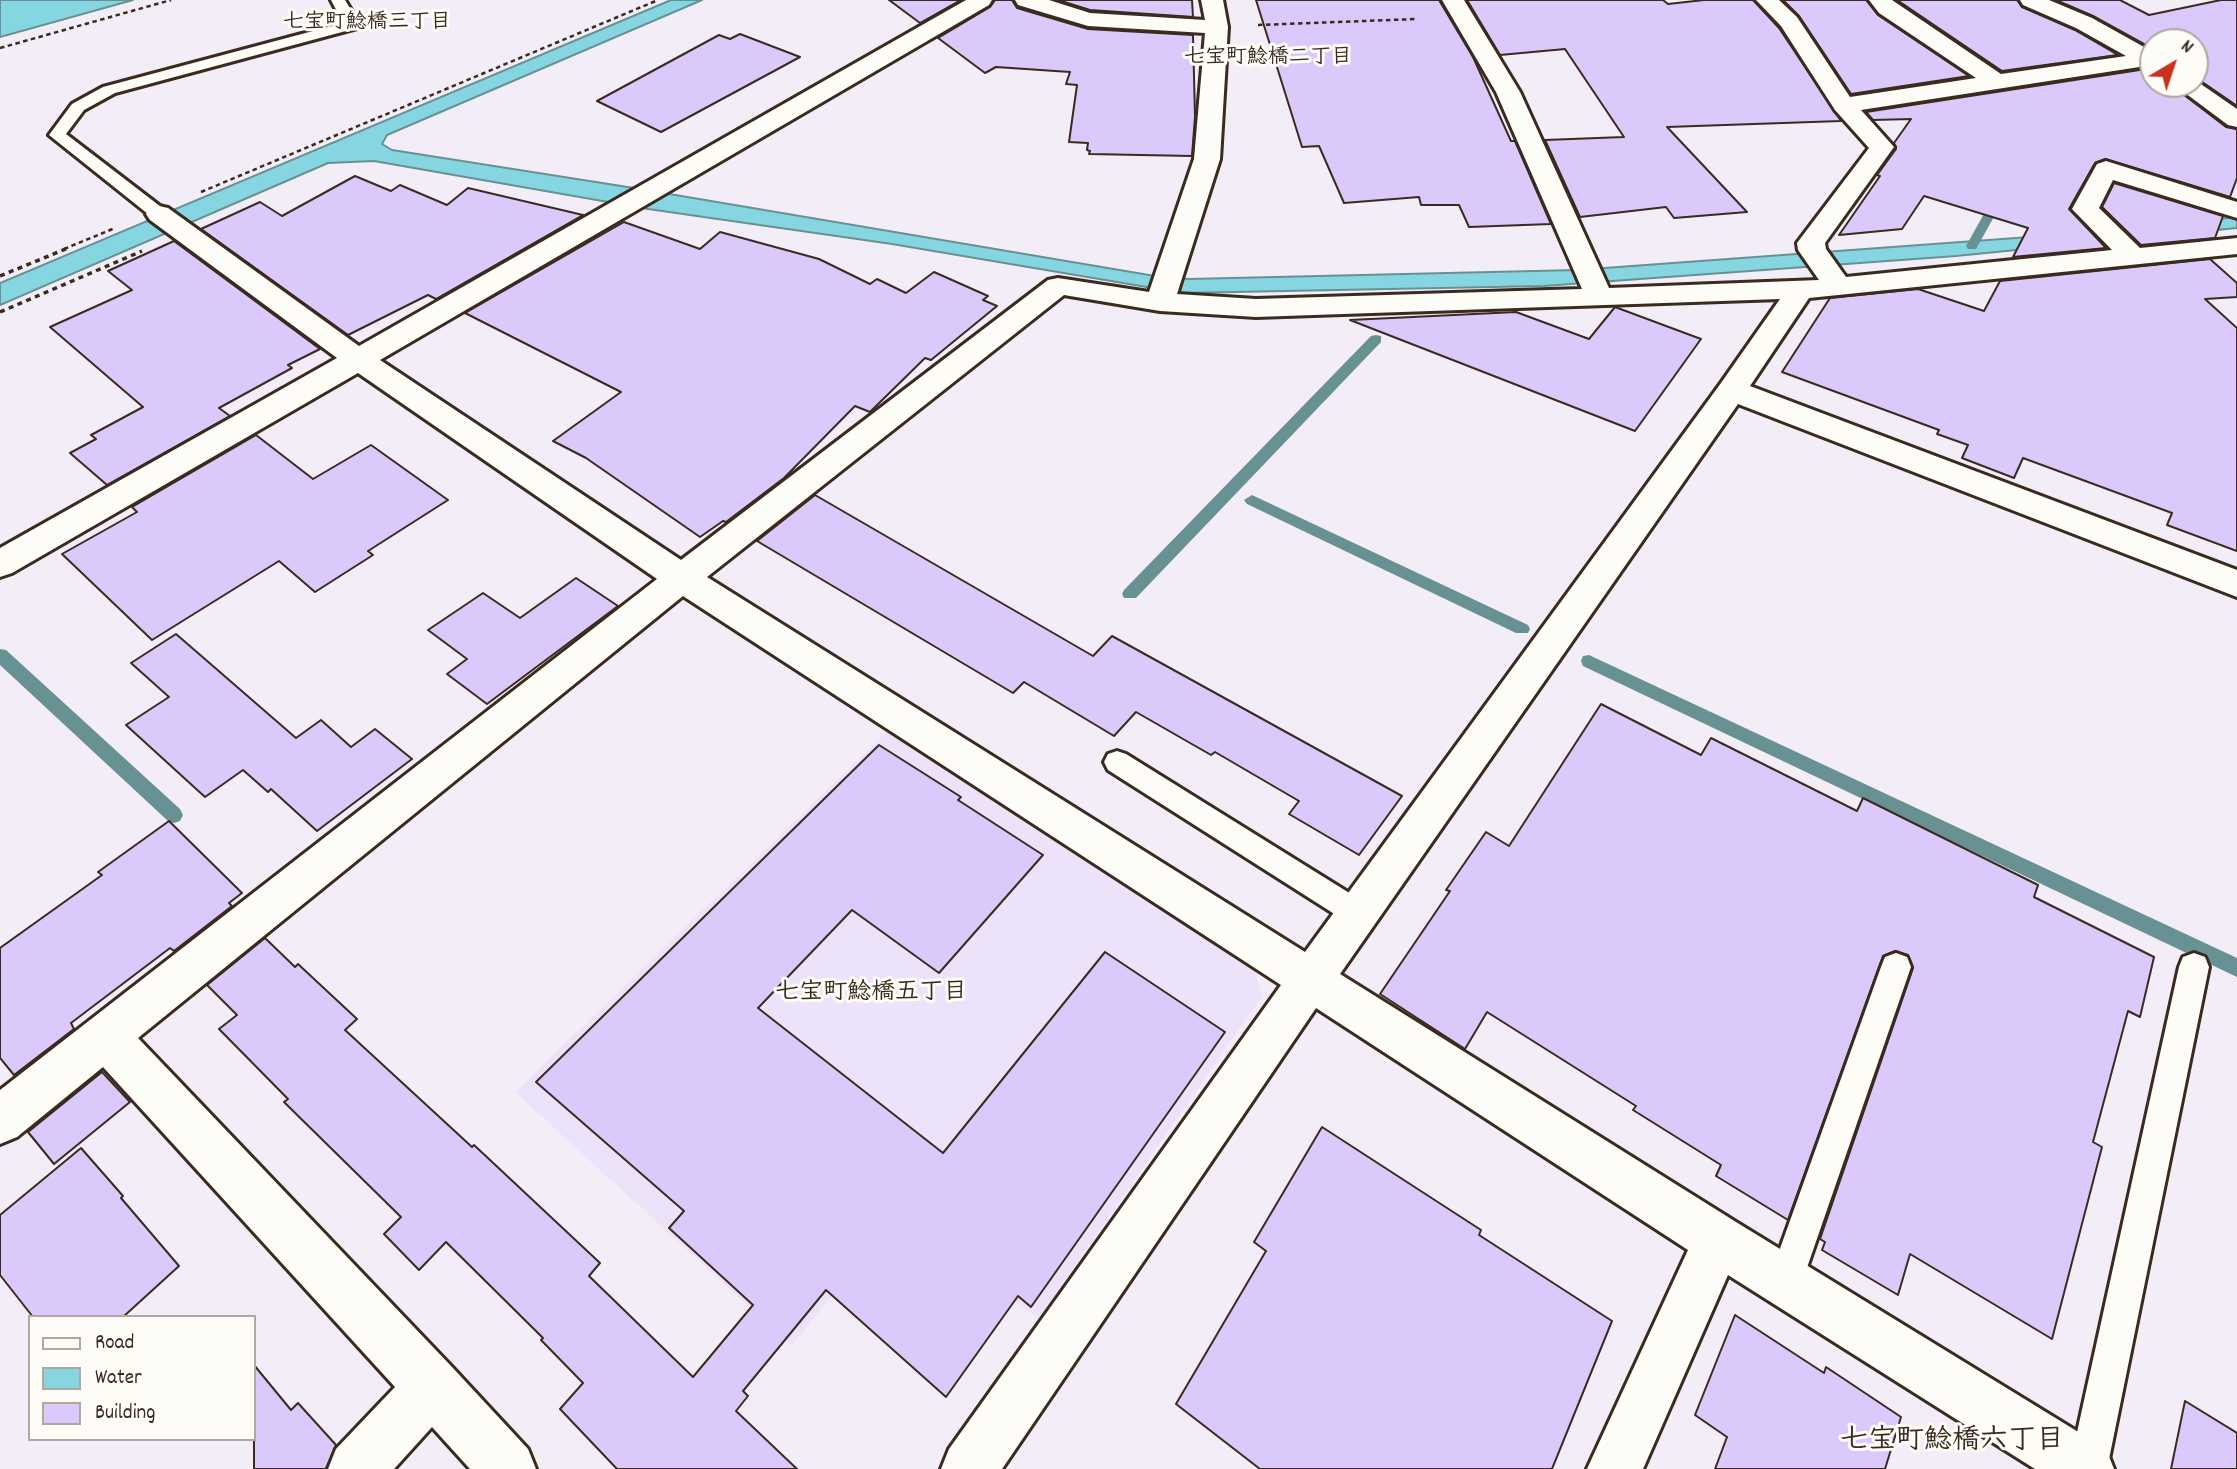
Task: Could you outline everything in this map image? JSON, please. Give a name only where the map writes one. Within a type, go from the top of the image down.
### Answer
[{"type":"street","points":[[0,564],[659,188],[981,0]]},
{"type":"street","points":[[1026,0],[1088,19],[1217,27]]},
{"type":"street","points":[[1163,289],[1208,159],[1217,27],[1212,0]]},
{"type":"street","points":[[1767,0],[1789,22],[1843,105],[1882,147],[1811,243],[1825,269]]},
{"type":"street","points":[[1880,0],[1887,8],[1996,82]]},
{"type":"street","points":[[2031,0],[2084,23],[2139,53]]},
{"type":"street","points":[[1458,9],[1508,92],[1593,282]]},
{"type":"street","points":[[1843,105],[2139,62]]},
{"type":"street","points":[[2205,98],[2237,120]]},
{"type":"street","points":[[2125,249],[2085,209],[2106,169],[2237,210]]},
{"type":"street","points":[[169,222],[359,360],[682,578],[1718,1240],[2087,1469]]},
{"type":"street","points":[[969,1469],[1311,978],[1732,390],[1800,290],[1825,269],[2125,249],[2237,246]]},
{"type":"street","points":[[0,1120],[682,578],[1058,286],[1163,289],[1256,307],[1593,282],[1800,290]]},
{"type":"street","points":[[1732,390],[2237,583]]},
{"type":"street","points":[[105,1036],[508,1469]]},
{"type":"street","points":[[1615,1469],[1718,1240]]},
{"type":"street","points":[[356,1469],[433,1386]]},
{"type":"lane","points":[[169,222],[57,135],[78,107],[109,90],[352,25],[338,0]]},
{"type":"lane","points":[[1117,762],[1357,913]]},
{"type":"lane","points":[[1785,1282],[1896,967]]},
{"type":"lane","points":[[2087,1469],[2194,967]]},
{"type":"path","points":[[0,48],[171,0]]},
{"type":"path","points":[[0,312],[169,222],[658,0]]},
{"type":"path","points":[[1217,27],[1458,9]]},
{"type":"path","points":[[0,276],[169,222]]},
{"type":"shaded area","points":[[891,728],[1254,967],[1262,996],[1038,1319],[900,1209],[792,1346],[515,1092]]},
{"type":"water","points":[[0,0],[133,0],[0,37]]},
{"type":"water","points":[[671,0],[702,0],[387,135],[382,144],[392,150],[1155,276],[1189,279],[1577,270],[2098,232],[2237,217],[2237,228],[1956,256],[1544,286],[1182,293],[892,244],[648,209],[374,161],[328,163],[0,305],[0,283]]},
{"type":"building","points":[[889,0],[961,0],[920,23]]},
{"type":"building","points":[[995,0],[1012,0],[1017,8],[1088,29],[1193,35],[1195,117],[1192,156],[1089,154],[1088,143],[1069,142],[1077,85],[1066,84],[1070,72],[996,67],[985,73],[938,38],[990,7]]},
{"type":"building","points":[[1058,0],[1192,0],[1193,17],[1090,10]]},
{"type":"building","points":[[1256,0],[1439,0],[1473,57],[1511,141],[1515,141],[1551,224],[1469,227],[1459,205],[1421,205],[1419,197],[1344,203],[1319,146],[1302,147]]},
{"type":"building","points":[[1467,0],[1663,0],[1668,4],[1704,0],[1753,0],[1779,28],[1841,121],[1667,127],[1747,212],[1674,218],[1666,207],[1580,217],[1545,140],[1624,137],[1565,49],[1500,55]]},
{"type":"building","points":[[1783,0],[1866,0],[1878,15],[1969,76],[1851,94],[1799,16]]},
{"type":"building","points":[[1897,0],[2017,0],[2022,7],[2075,30],[2118,55],[2002,71]]},
{"type":"building","points":[[2056,0],[2120,0],[2149,15],[2221,0],[2237,0],[2237,106],[2209,87],[2209,28],[2139,28],[2139,41],[2093,16]]},
{"type":"building","points":[[740,34],[800,57],[661,132],[597,101],[719,35],[730,39]]},
{"type":"building","points":[[2139,70],[2139,98],[2188,98],[2226,127],[2237,129],[2237,178],[2230,197],[2105,159],[2095,163],[2069,209],[2106,248],[2013,257],[2028,228],[1924,196],[1902,229],[1839,235],[1880,176],[1877,175],[1896,149],[1894,143],[1911,119],[1873,120],[1866,112]]},
{"type":"building","points":[[355,176],[391,191],[400,185],[447,205],[468,188],[583,215],[436,299],[428,295],[348,335],[201,229],[260,202],[282,216]]},
{"type":"building","points":[[2114,183],[2223,216],[2215,238],[2141,245],[2102,207]]},
{"type":"building","points":[[624,222],[700,249],[720,232],[819,259],[870,284],[877,279],[906,293],[934,272],[988,296],[983,300],[997,306],[931,360],[925,358],[870,412],[855,406],[784,478],[726,522],[723,521],[700,537],[586,458],[553,441],[621,392],[465,313]]},
{"type":"building","points":[[174,241],[320,349],[288,365],[292,368],[219,408],[230,416],[107,485],[70,453],[96,439],[91,435],[143,407],[50,327],[132,290],[108,271]]},
{"type":"building","points":[[2210,259],[2237,283],[2237,297],[2205,299],[2237,328],[2237,551],[2167,525],[2172,513],[2023,458],[2014,478],[1962,458],[1968,445],[1937,434],[1939,430],[1782,372],[1830,298],[1918,289],[1984,311],[2000,281]]},
{"type":"building","points":[[1615,307],[1701,339],[1635,431],[1350,320],[1516,312],[1589,339]]},
{"type":"building","points":[[256,435],[313,479],[371,445],[448,500],[368,551],[373,555],[315,592],[279,561],[152,640],[62,554],[137,512],[132,507]]},
{"type":"building","points":[[815,495],[1093,656],[1112,636],[1402,796],[1359,855],[1289,814],[1299,801],[1215,752],[1211,755],[1136,712],[1114,736],[1024,682],[1013,693],[757,541]]},
{"type":"building","points":[[576,578],[618,606],[487,704],[447,674],[467,659],[428,630],[483,593],[520,618]]},
{"type":"building","points":[[176,634],[296,738],[321,720],[351,747],[375,729],[412,759],[317,831],[271,789],[268,792],[243,770],[205,797],[126,725],[169,697],[131,663]]},
{"type":"building","points":[[1601,704],[1701,755],[1711,738],[1857,811],[1863,798],[2038,885],[2034,897],[2154,957],[2140,1017],[2128,1011],[2093,1142],[2102,1147],[2052,1339],[1910,1254],[1898,1295],[1822,1250],[1825,1242],[1820,1239],[1913,968],[1908,955],[1895,951],[1883,956],[1788,1220],[1716,1176],[1721,1165],[1633,1110],[1636,1106],[1487,1012],[1465,1049],[1380,994],[1450,891],[1446,890],[1486,832],[1509,846]]},
{"type":"building","points":[[879,745],[961,797],[958,800],[1043,855],[939,973],[852,910],[758,1008],[943,1153],[1105,952],[1225,1032],[1031,1307],[1018,1296],[946,1397],[826,1290],[743,1391],[748,1396],[736,1411],[797,1469],[617,1469],[560,1409],[583,1383],[541,1340],[543,1338],[446,1242],[419,1270],[384,1234],[401,1217],[284,1102],[288,1099],[219,1029],[237,1015],[207,985],[265,938],[295,967],[298,964],[357,1019],[345,1030],[472,1147],[474,1145],[600,1263],[589,1276],[693,1377],[753,1305],[669,1228],[684,1211],[536,1082]]},
{"type":"building","points":[[169,821],[242,893],[229,903],[232,906],[174,951],[170,948],[71,1023],[74,1029],[14,1075],[0,1058],[0,948],[102,875],[98,872]]},
{"type":"building","points":[[102,1072],[130,1102],[54,1164],[28,1132]]},
{"type":"building","points":[[1322,1127],[1481,1230],[1479,1235],[1612,1321],[1552,1469],[1260,1469],[1176,1404],[1266,1251],[1254,1242]]},
{"type":"building","points":[[81,1148],[179,1266],[125,1315],[31,1315],[0,1275],[0,1215]]},
{"type":"building","points":[[1735,1315],[1824,1373],[1826,1367],[1901,1417],[1885,1469],[1715,1469],[1727,1437],[1695,1415]]},
{"type":"building","points":[[256,1367],[291,1410],[298,1403],[336,1445],[326,1469],[254,1469]]},
{"type":"building","points":[[2185,1401],[2237,1433],[2237,1469],[2171,1469]]},
{"type":"waterway","points":[[1972,246],[1999,197]]},
{"type":"waterway","points":[[1130,594],[1376,339]]},
{"type":"waterway","points":[[1252,500],[1522,629]]},
{"type":"waterway","points":[[0,655],[174,815]]},
{"type":"waterway","points":[[1589,661],[2237,968]]},
{"type":"district","name":"七宝町鯰橋三丁目","points":[[367,24]]},
{"type":"district","name":"七宝町鯰橋二丁目","points":[[1268,59]]},
{"type":"district","name":"七宝町鯰橋五丁目","points":[[871,995]]},
{"type":"district","name":"七宝町鯰橋六丁目","points":[[1952,1443]]}]
